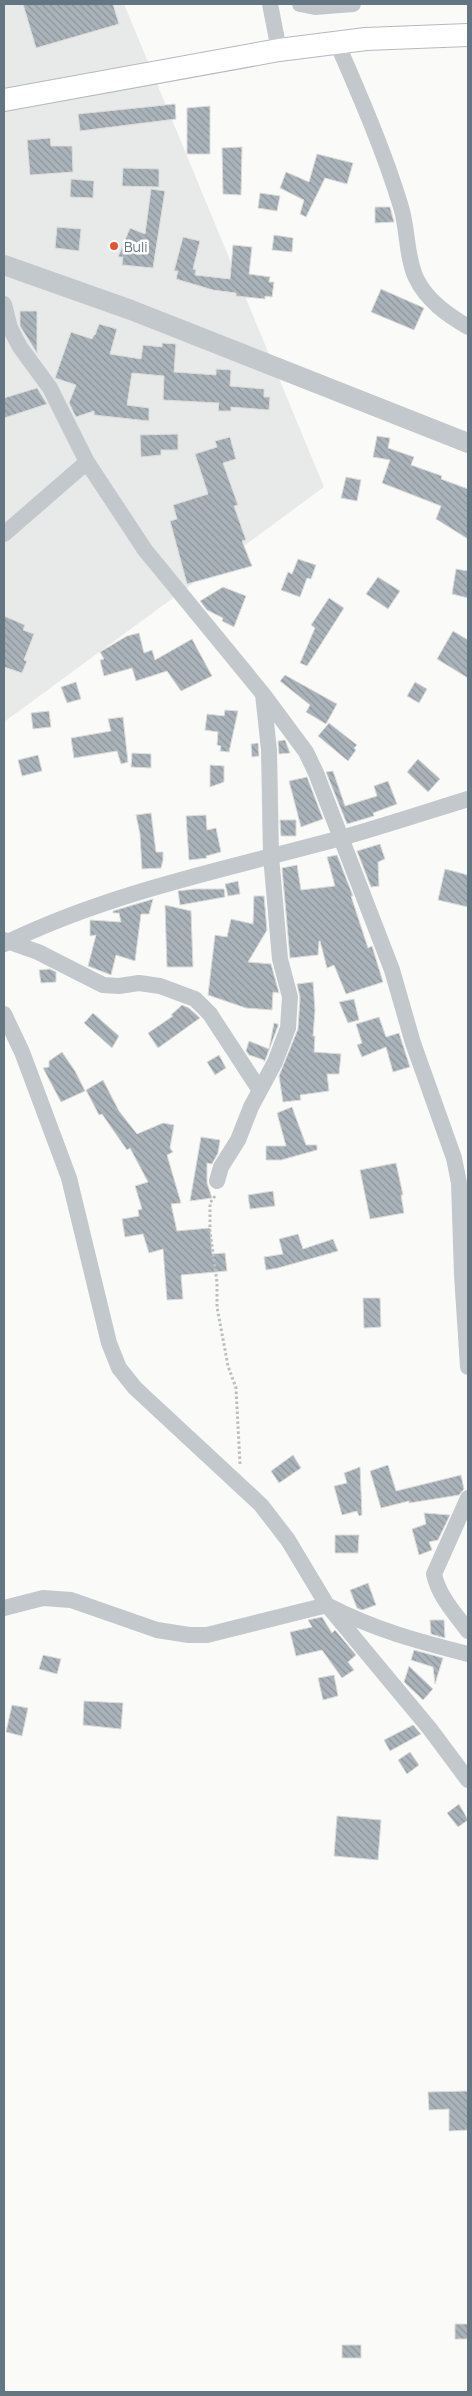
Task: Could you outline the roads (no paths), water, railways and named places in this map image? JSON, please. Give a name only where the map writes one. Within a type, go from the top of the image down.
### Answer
[{"type":"main road","points":[[4,100],[279,50],[366,39],[468,35]]},
{"type":"street","points":[[270,4],[279,50]]},
{"type":"street","points":[[300,4],[315,7],[353,4]]},
{"type":"street","points":[[337,42],[358,92],[401,208],[408,254],[416,279],[430,298],[446,314],[468,327]]},
{"type":"street","points":[[4,265],[131,310],[468,443]]},
{"type":"street","points":[[4,304],[10,328],[20,347],[50,388],[87,462],[145,550],[263,694],[306,752],[342,838],[392,970],[412,1043],[454,1158],[459,1183],[468,1367]]},
{"type":"street","points":[[4,534],[87,462]]},
{"type":"street","points":[[217,1181],[221,1167],[238,1140],[259,1090],[276,1062],[288,1028],[290,997],[280,959],[271,856],[269,750],[263,694]]},
{"type":"street","points":[[6,942],[129,895],[342,838],[468,799]]},
{"type":"street","points":[[6,942],[38,952],[85,978],[103,985],[119,986],[139,983],[160,986],[195,999],[210,1014],[259,1090]]},
{"type":"street","points":[[4,1014],[22,1052],[69,1178],[93,1272],[101,1314],[119,1368],[135,1388],[261,1505],[288,1540],[327,1605],[430,1729],[468,1780]]},
{"type":"street","points":[[468,1498],[434,1574],[436,1586],[442,1597],[468,1631]]},
{"type":"street","points":[[4,1608],[43,1598],[70,1600],[157,1630],[189,1635],[207,1635],[327,1605],[354,1619],[399,1637],[468,1654]]},
{"type":"place","name":"Buli","points":[[114,246]]}]
